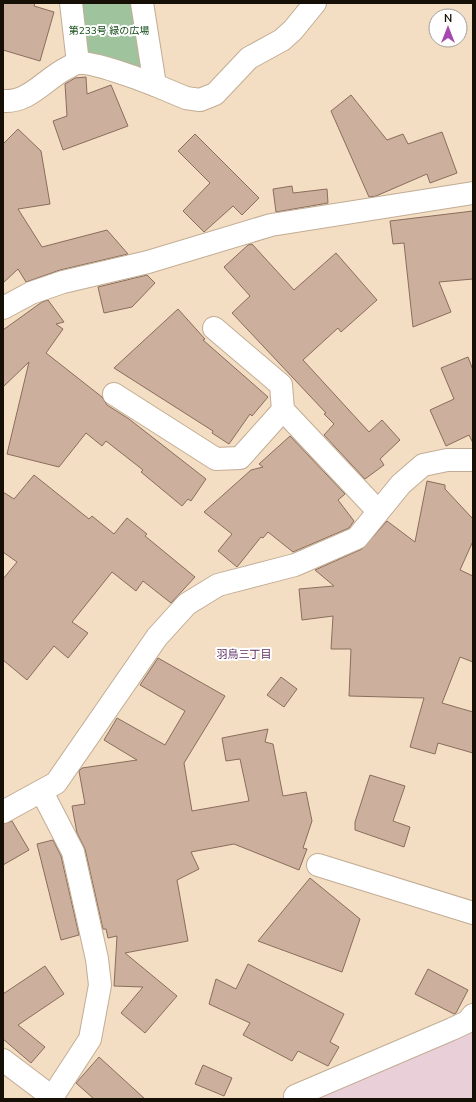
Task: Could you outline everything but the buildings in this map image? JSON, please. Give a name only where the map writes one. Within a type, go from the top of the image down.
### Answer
[{"type":"street","points":[[71,3],[78,63]]},
{"type":"street","points":[[142,3],[155,85]]},
{"type":"street","points":[[3,101],[16,101],[28,96],[62,71],[78,63],[102,67],[155,85],[186,98],[200,100],[215,94],[249,58],[282,40],[293,30],[315,3]]},
{"type":"street","points":[[3,308],[31,293],[64,282],[148,262],[271,225],[473,193]]},
{"type":"street","points":[[214,328],[281,385],[283,410],[378,511]]},
{"type":"street","points":[[114,394],[216,459],[240,458],[283,410]]},
{"type":"street","points":[[3,812],[56,783],[157,637],[187,604],[218,585],[295,565],[357,538],[401,484],[423,465],[447,460],[473,460]]},
{"type":"street","points":[[3,1060],[51,1098],[90,1039],[100,986],[97,959],[73,852],[42,792]]},
{"type":"street","points":[[318,865],[473,913]]},
{"type":"street","points":[[296,1099],[295,1096],[467,1022],[473,1015]]},
{"type":"shaded area","points":[[473,1029],[473,1099],[312,1099]]},
{"type":"green space","name":"第233号 緑の広場","points":[[77,3],[133,3],[144,70],[82,50]]},
{"type":"district","name":"羽鳥三丁目","points":[[244,654]]}]
